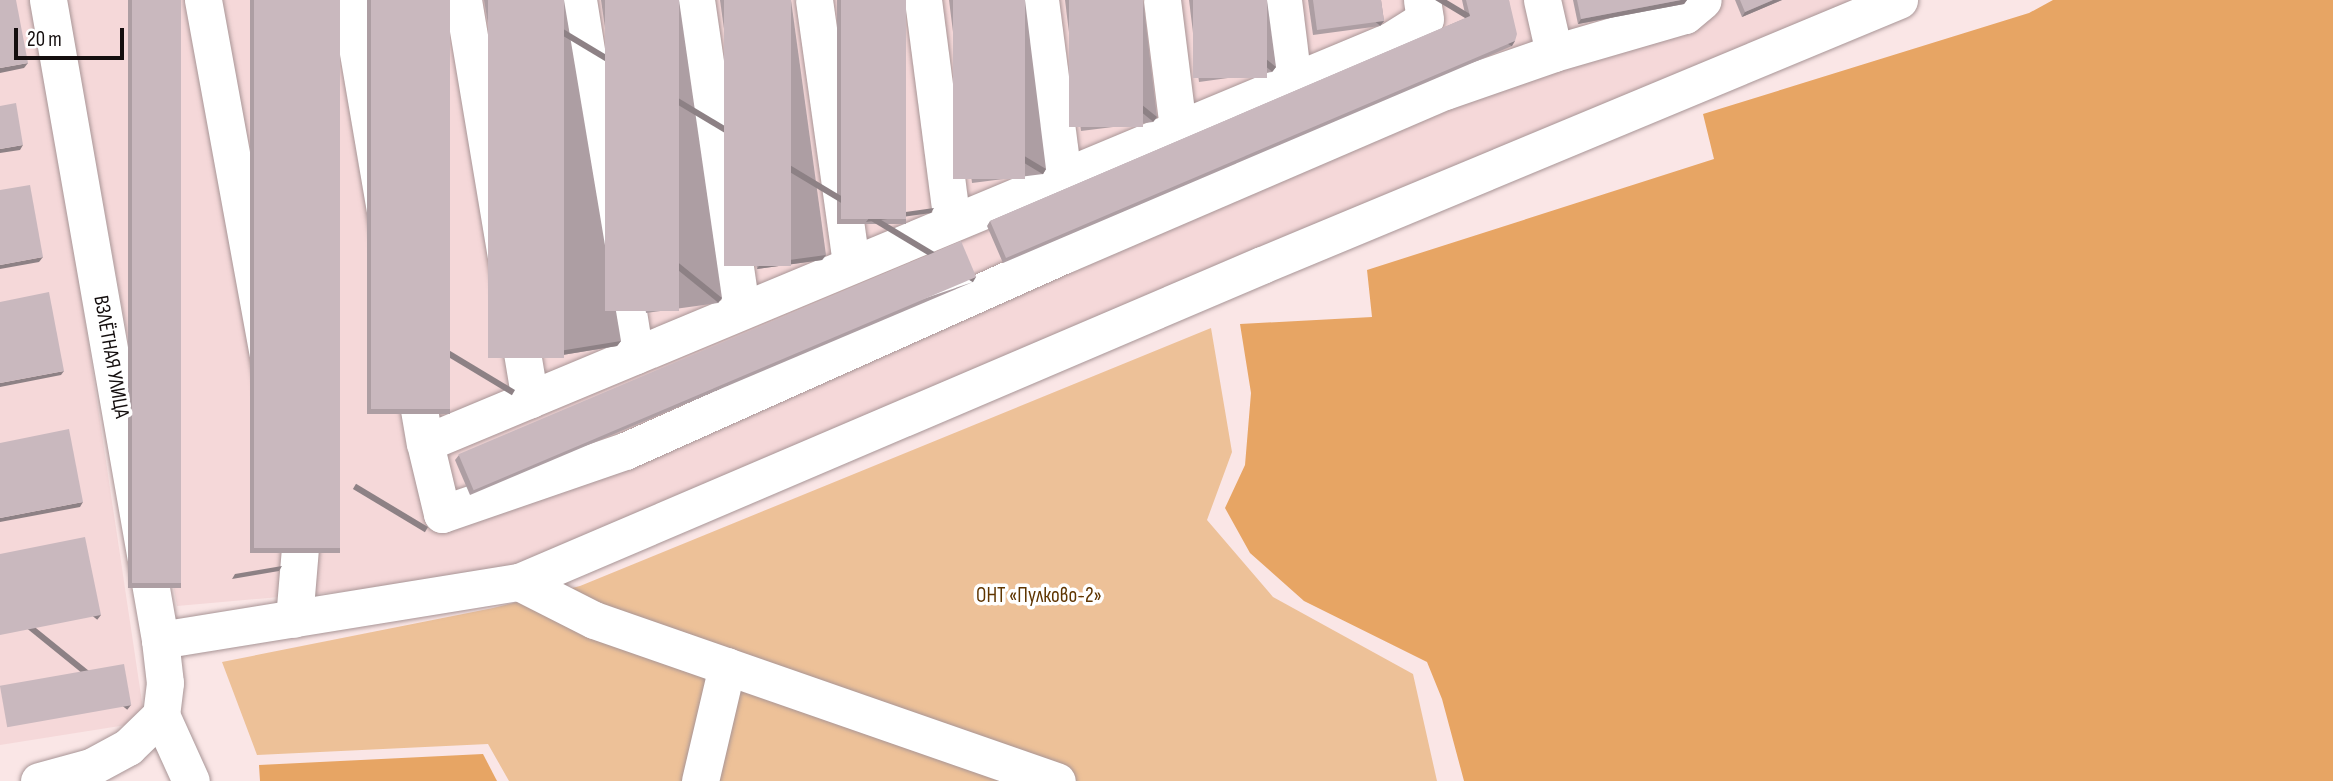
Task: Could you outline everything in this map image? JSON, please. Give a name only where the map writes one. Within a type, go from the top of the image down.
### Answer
[{"type":"street","name":"ВЗЛЁТНАЯ УЛИЦА","points":[[48,0],[160,640],[165,683],[161,715]]},
{"type":"street","points":[[203,0],[301,536],[294,619]]},
{"type":"street","points":[[349,0],[425,443],[442,514],[625,451],[1066,254],[1420,102],[1554,53],[1685,16],[1703,0]]},
{"type":"street","points":[[463,0],[530,400]]},
{"type":"street","points":[[578,0],[635,355]]},
{"type":"street","points":[[696,0],[741,310]]},
{"type":"street","points":[[814,0],[850,264]]},
{"type":"street","points":[[923,0],[952,222]]},
{"type":"street","points":[[1040,0],[1063,176]]},
{"type":"street","points":[[1162,0],[1178,129]]},
{"type":"street","points":[[1283,0],[1293,81]]},
{"type":"street","points":[[425,443],[1390,41],[1425,19],[1422,0]]},
{"type":"street","points":[[1542,0],[1554,53]]},
{"type":"street","points":[[160,640],[519,582],[1262,265],[1899,0]]},
{"type":"street","points":[[519,582],[594,620],[1057,781]]},
{"type":"street","points":[[700,781],[727,666]]},
{"type":"street","points":[[39,781],[100,762],[128,747],[161,715],[191,781]]},
{"type":"shaded area","points":[[0,0],[37,0],[145,722],[0,745]]},
{"type":"shaded area","points":[[66,0],[1858,0],[495,578],[177,606]]},
{"type":"shaded area","points":[[2053,0],[2333,0],[2333,781],[1464,781],[1442,699],[1427,662],[1304,601],[1250,553],[1225,508],[1245,465],[1251,393],[1240,324],[1372,317],[1367,270],[1714,159],[1703,114],[2029,13]]},
{"type":"shaded area","points":[[483,754],[497,781],[260,781],[259,765]]},
{"type":"green space","name":"ОНТ «Пулково-2»","points":[[1211,328],[1232,452],[1207,520],[1273,597],[1413,674],[1437,781],[509,781],[488,744],[257,755],[222,662],[493,608],[580,586]]},
{"type":"building","points":[[0,0],[16,0],[28,63],[0,68]]},
{"type":"building","points":[[132,0],[181,0],[181,583],[132,583]]},
{"type":"building","points":[[254,0],[340,0],[340,548],[254,548]]},
{"type":"building","points":[[371,0],[450,0],[450,409],[371,409]]},
{"type":"building","points":[[488,0],[564,0],[564,358],[488,358]]},
{"type":"building","points":[[605,0],[679,0],[679,311],[605,311]]},
{"type":"building","points":[[724,0],[791,0],[791,266],[724,266]]},
{"type":"building","points":[[841,0],[906,0],[906,219],[841,219]]},
{"type":"building","points":[[953,0],[1025,0],[1025,179],[953,179]]},
{"type":"building","points":[[1069,0],[1143,0],[1143,127],[1069,127]]},
{"type":"building","points":[[1193,0],[1267,0],[1267,78],[1193,78]]},
{"type":"building","points":[[1313,0],[1381,0],[1384,21],[1317,30]]},
{"type":"building","points":[[1466,0],[1509,0],[1517,34],[1515,41],[1006,258],[990,221],[1470,16]]},
{"type":"building","points":[[1577,0],[1681,0],[1581,19]]},
{"type":"building","points":[[1740,0],[1773,0],[1745,12]]},
{"type":"building","points":[[16,103],[23,145],[0,149],[0,106]]},
{"type":"building","points":[[30,185],[43,257],[0,265],[0,190]]},
{"type":"building","points":[[961,241],[976,277],[474,490],[458,454]]},
{"type":"building","points":[[49,292],[64,371],[0,383],[0,302]]},
{"type":"building","points":[[69,429],[83,502],[0,518],[0,443]]},
{"type":"building","points":[[85,537],[101,615],[0,635],[0,554]]},
{"type":"building","points":[[124,664],[131,705],[7,727],[0,686]]}]
